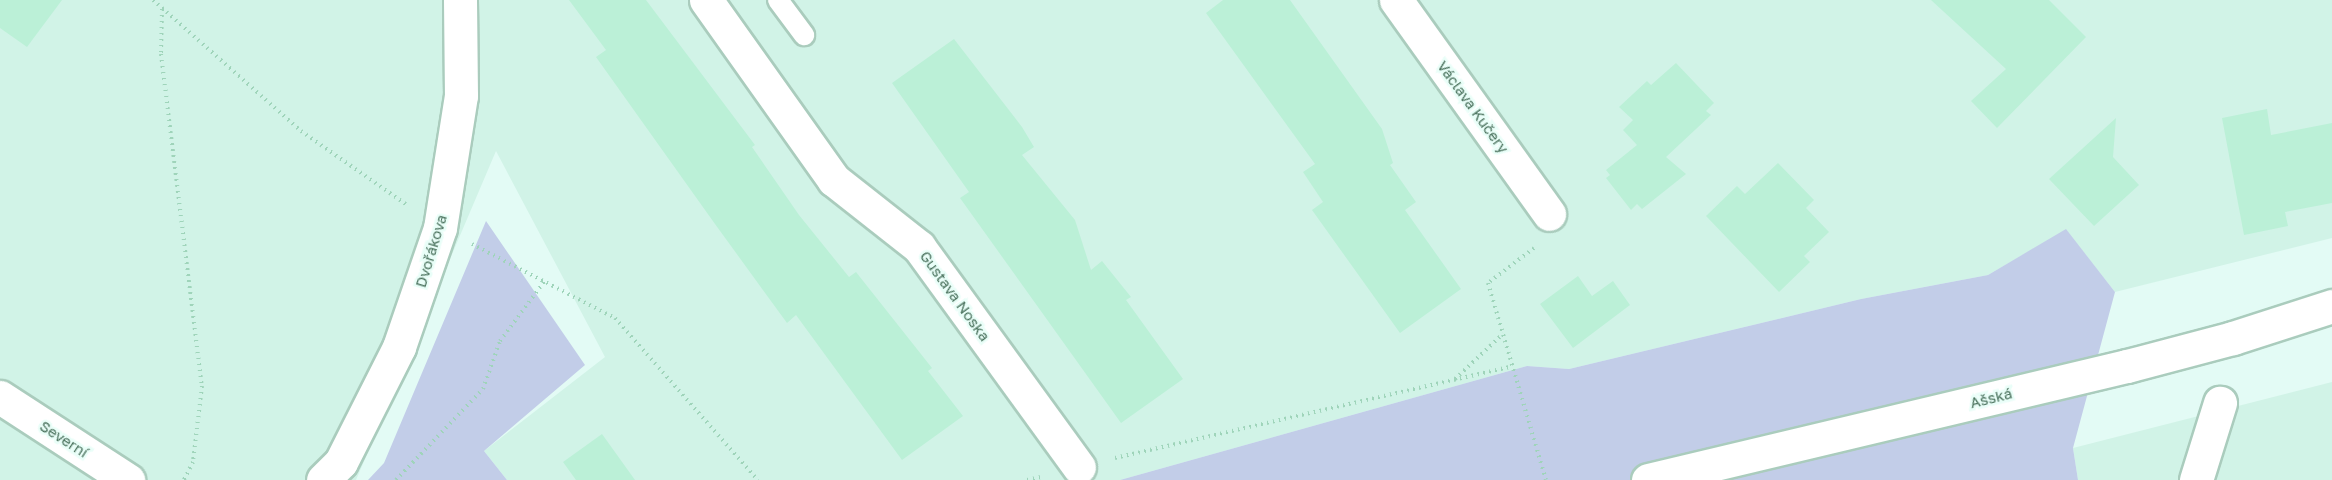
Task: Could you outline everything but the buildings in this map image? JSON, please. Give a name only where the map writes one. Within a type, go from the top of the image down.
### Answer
[{"type":"street","name":"Dvořákova","points":[[323,480],[341,462],[399,347],[440,228],[461,96],[460,0]]},
{"type":"street","name":"Gustava Noska","points":[[706,0],[834,180],[919,246],[1079,467]]},
{"type":"street","name":"Václava Kučery","points":[[1396,0],[1550,214]]},
{"type":"street","name":"Ašská","points":[[1648,480],[2138,363],[2233,338],[2332,306]]},
{"type":"street","name":"Severní","points":[[0,397],[128,480]]},
{"type":"street","points":[[2196,480],[2220,403]]},
{"type":"lane","points":[[778,0],[804,35]]},
{"type":"path","points":[[162,9],[162,65],[202,386],[193,462],[184,480]]},
{"type":"path","points":[[1546,480],[1488,283],[1559,228],[1550,214]]},
{"type":"path","points":[[396,480],[483,389],[500,341],[544,282]]},
{"type":"path","points":[[1454,380],[1503,334]]},
{"type":"path","points":[[1027,480],[1512,366]]},
{"type":"shaded area","points":[[0,0],[2332,0],[2332,238],[2115,292],[2066,230],[1988,275],[1861,299],[1569,369],[1527,366],[1120,480],[507,480],[484,451],[605,357],[496,151],[356,480],[0,480]]},
{"type":"shaded area","points":[[486,221],[585,365],[484,451],[507,480],[368,480],[384,463]]},
{"type":"shaded area","points":[[2066,229],[2115,292],[2073,448],[2078,480],[1120,480],[1527,366],[1569,369],[1861,299],[1988,275]]},
{"type":"shaded area","points":[[2332,382],[2332,480],[2078,480],[2073,448]]}]
